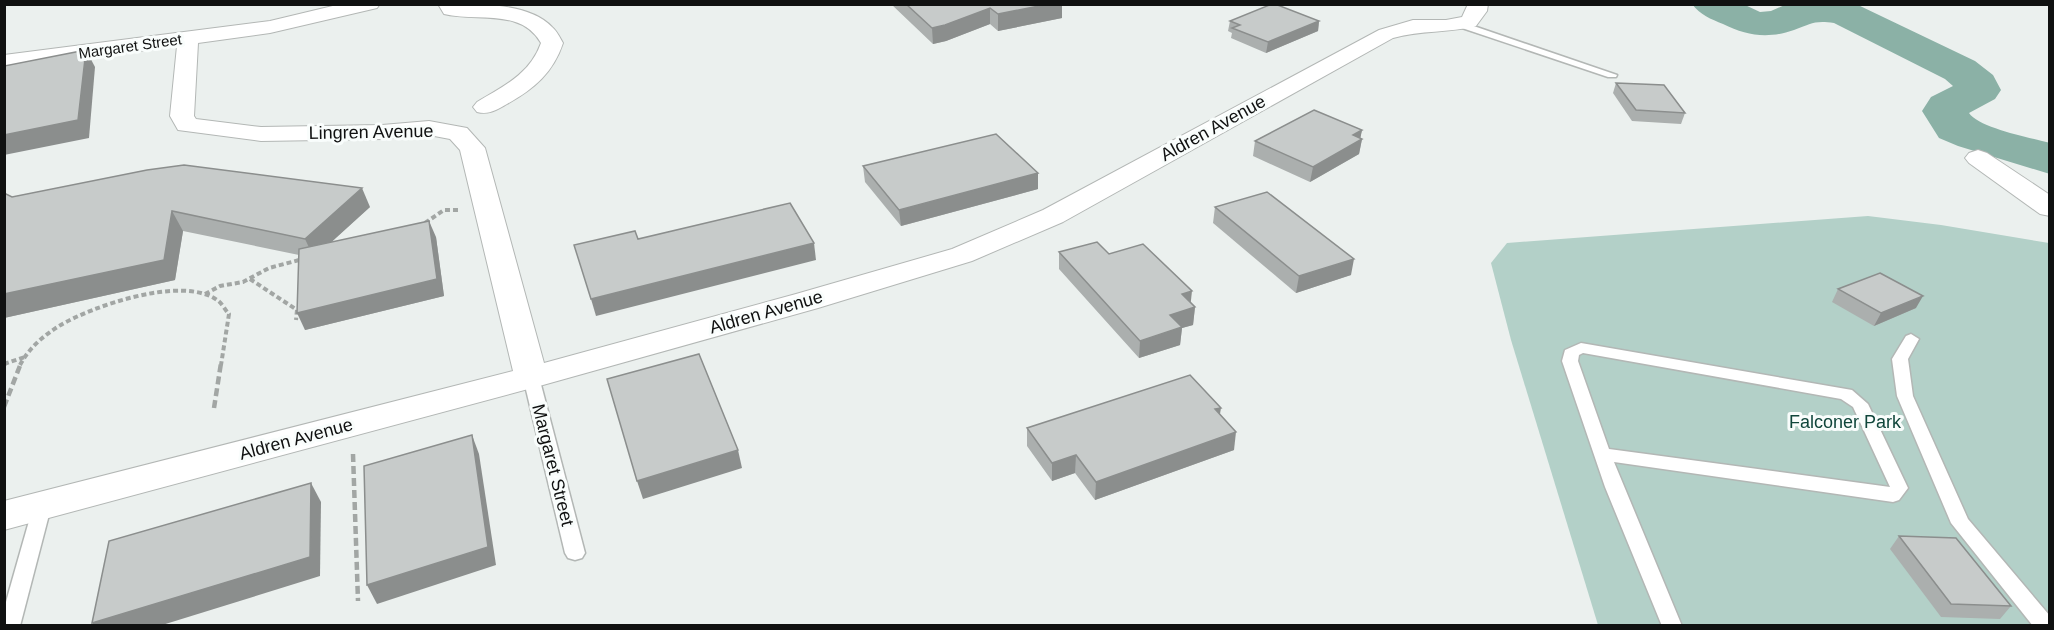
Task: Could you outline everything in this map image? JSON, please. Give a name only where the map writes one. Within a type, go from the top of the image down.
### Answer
[{"type":"street","name":"Margaret Street","points":[[4,62],[255,29],[313,19],[370,4]]},
{"type":"street","points":[[448,4],[451,10],[496,11],[524,18],[548,33],[552,43],[541,70],[522,85],[485,107]]},
{"type":"street","name":"Aldren Avenue","points":[[4,516],[531,377],[796,304],[962,255],[1053,216],[1386,34],[1468,14]]},
{"type":"street","name":"Lingren Avenue","points":[[188,38],[182,116],[187,125],[261,134],[382,132],[429,128],[458,133],[472,148],[531,377]]},
{"type":"street","points":[[1978,158],[2049,208]]},
{"type":"lane","points":[[1468,14],[1612,75]]},
{"type":"lane","points":[[1911,339],[1900,359],[1905,396],[1960,523],[2046,626]]},
{"type":"lane","points":[[1602,454],[1893,495],[1899,488],[1860,404],[1846,394],[1581,348],[1571,353],[1570,361],[1602,454],[1672,626]]},
{"type":"lane","name":"Margaret Street","points":[[531,377],[575,553]]},
{"type":"lane","points":[[10,626],[42,507]]},
{"type":"path","points":[[423,225],[444,210],[455,209],[465,214]]},
{"type":"path","points":[[205,294],[219,286],[250,279],[269,268],[305,258]]},
{"type":"path","points":[[250,279],[297,310],[296,320]]},
{"type":"path","points":[[4,407],[29,351],[65,322],[113,302],[161,292],[205,294],[218,299],[229,314],[214,408]]},
{"type":"path","points":[[4,364],[26,357]]},
{"type":"path","points":[[353,445],[358,601]]},
{"type":"green space","name":"Falconer Park","points":[[1868,216],[1941,225],[2049,243],[2049,625],[1598,625],[1511,340],[1491,263],[1507,243]]},
{"type":"building","points":[[906,4],[1049,4],[998,14],[990,8],[932,28]]},
{"type":"building","points":[[1272,4],[1319,21],[1268,42],[1232,28],[1240,25],[1230,21]]},
{"type":"building","points":[[86,50],[78,120],[4,135],[4,66]]},
{"type":"building","points":[[1616,83],[1664,85],[1685,113],[1636,110]]},
{"type":"building","points":[[1314,110],[1362,130],[1353,135],[1362,139],[1313,167],[1255,141]]},
{"type":"building","points":[[996,134],[1038,173],[899,210],[863,166]]},
{"type":"building","points":[[184,165],[362,188],[305,239],[172,211],[164,260],[4,294],[4,193],[12,197],[147,170]]},
{"type":"building","points":[[1267,192],[1354,259],[1299,276],[1215,207]]},
{"type":"building","points":[[790,203],[814,243],[591,299],[574,245],[635,231],[638,239]]},
{"type":"building","points":[[429,221],[437,279],[297,313],[299,249]]},
{"type":"building","points":[[1097,242],[1109,254],[1143,244],[1192,291],[1182,294],[1195,307],[1170,315],[1182,327],[1140,341],[1059,252]]},
{"type":"building","points":[[1880,273],[1923,296],[1881,313],[1838,289]]},
{"type":"building","points":[[699,354],[738,450],[637,481],[607,379]]},
{"type":"building","points":[[1190,375],[1221,408],[1215,409],[1236,432],[1096,482],[1076,455],[1052,463],[1027,428]]},
{"type":"building","points":[[472,435],[488,547],[367,585],[364,466]]},
{"type":"building","points":[[311,483],[310,557],[92,623],[109,541]]},
{"type":"building","points":[[1899,536],[1956,538],[2011,606],[1951,604]]},
{"type":"waterway","points":[[1711,4],[1755,25],[1779,22],[1812,8],[1844,13],[1960,70],[1978,84],[1979,90],[1947,107],[1945,111],[1956,128],[2050,159]]}]
